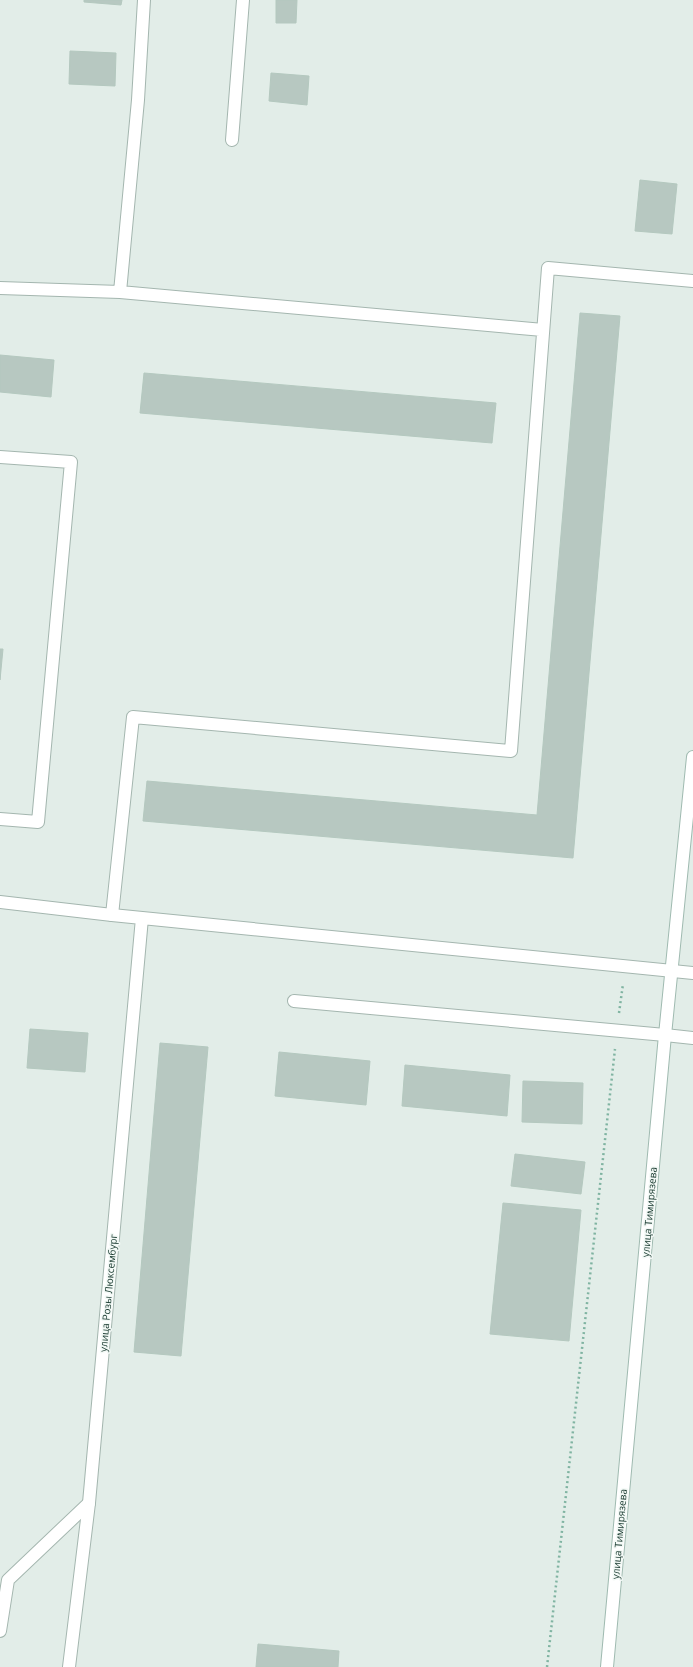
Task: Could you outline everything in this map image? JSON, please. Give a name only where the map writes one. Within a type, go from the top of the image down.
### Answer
[{"type":"street","points":[[120,292],[138,100],[144,0]]},
{"type":"street","points":[[232,140],[243,0]]},
{"type":"street","points":[[112,915],[133,717],[511,751],[548,268],[693,282]]},
{"type":"street","points":[[0,288],[120,292],[543,330]]},
{"type":"street","points":[[0,456],[71,462],[38,822],[0,818]]},
{"type":"street","name":"улица Тимирязева","points":[[607,1667],[665,1035],[693,757]]},
{"type":"street","points":[[0,902],[112,915],[693,973]]},
{"type":"street","name":"улица Розы Люксембург","points":[[69,1667],[89,1503],[142,918]]},
{"type":"street","points":[[294,1000],[693,1038]]},
{"type":"street","points":[[0,1631],[8,1580],[89,1503]]},
{"type":"path","points":[[547,1667],[617,1030],[626,967]]},
{"type":"building","points":[[84,0],[122,0],[121,5],[84,2]]},
{"type":"building","points":[[276,0],[297,0],[296,23],[276,23]]},
{"type":"building","points":[[70,51],[116,53],[115,86],[69,84]]},
{"type":"building","points":[[271,73],[309,76],[307,105],[269,101]]},
{"type":"building","points":[[640,180],[677,184],[672,234],[635,231]]},
{"type":"building","points":[[580,313],[620,316],[573,858],[143,821],[147,781],[537,815]]},
{"type":"building","points":[[0,355],[54,360],[51,397],[0,392]]},
{"type":"building","points":[[144,373],[496,403],[492,443],[140,413]]},
{"type":"building","points":[[0,649],[3,649],[0,680]]},
{"type":"building","points":[[30,1029],[88,1033],[85,1072],[27,1068]]},
{"type":"building","points":[[160,1043],[208,1047],[181,1356],[134,1352]]},
{"type":"building","points":[[279,1052],[370,1061],[366,1105],[275,1096]]},
{"type":"building","points":[[405,1065],[510,1075],[507,1116],[402,1106]]},
{"type":"building","points":[[523,1081],[583,1083],[582,1124],[522,1122]]},
{"type":"building","points":[[515,1154],[585,1162],[581,1194],[511,1186]]},
{"type":"building","points":[[503,1203],[581,1210],[569,1341],[490,1334]]},
{"type":"building","points":[[258,1644],[339,1651],[338,1667],[256,1667]]}]
